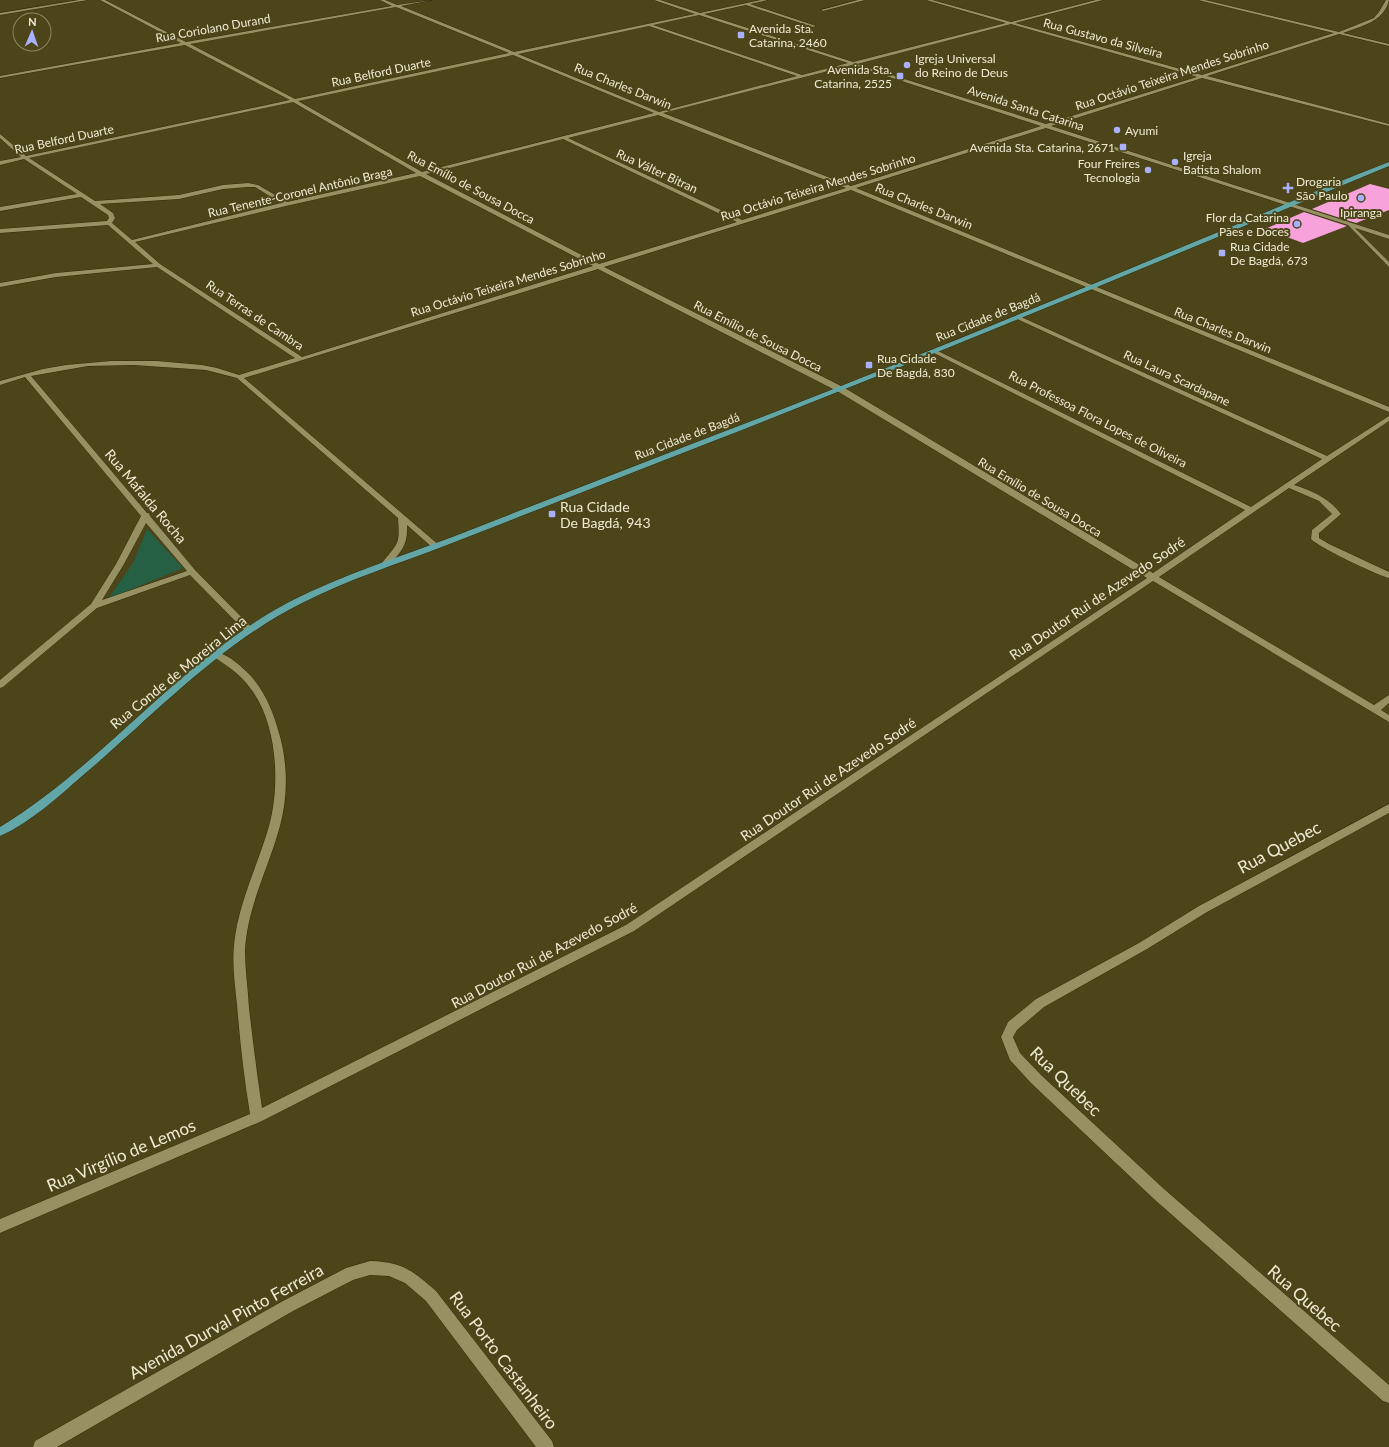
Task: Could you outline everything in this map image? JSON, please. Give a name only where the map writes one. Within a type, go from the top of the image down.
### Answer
[{"type":"main road","name":"Rua Cidade de Bagdá","points":[[436,546],[840,389],[1389,164]]},
{"type":"main road","name":"Rua Conde de Moreira Lima","points":[[0,832],[46,800],[97,758],[154,706],[249,630],[286,608],[326,589],[386,563],[436,546]]},
{"type":"street","points":[[0,14],[86,0]]},
{"type":"street","name":"Rua Emílio de Sousa Docca","points":[[102,0],[186,42],[295,101],[421,174],[598,267],[840,389],[1389,719]]},
{"type":"street","name":"Rua Charles Darwin","points":[[382,0],[658,113],[851,188],[1389,410]]},
{"type":"street","name":"Rua Coriolano Durand","points":[[0,77],[186,42],[430,0]]},
{"type":"street","name":"Avenida Santa Catarina","points":[[656,0],[1389,237]]},
{"type":"street","points":[[664,2],[675,0]]},
{"type":"street","name":"Rua Belford Duarte","points":[[0,163],[766,0]]},
{"type":"street","points":[[823,10],[863,0]]},
{"type":"street","name":"Rua Gustavo da Silveira","points":[[928,0],[1010,24],[1389,125]]},
{"type":"street","name":"Rua Tenente-Coronel Antônio Braga","points":[[130,242],[286,204],[421,174],[1101,0]]},
{"type":"street","points":[[1200,0],[1389,45]]},
{"type":"street","name":"Rua Octávio Teixeira Mendes Sobrinho","points":[[301,359],[1048,127],[1339,34],[1375,19],[1388,0]]},
{"type":"street","points":[[746,4],[814,26]]},
{"type":"street","points":[[649,25],[801,76]]},
{"type":"street","points":[[0,135],[25,158],[111,214],[112,218],[109,223],[0,231]]},
{"type":"street","name":"Rua Válter Bitran","points":[[564,138],[742,222]]},
{"type":"street","points":[[94,203],[179,197],[223,187],[248,185],[256,186],[286,204]]},
{"type":"street","points":[[0,209],[82,196]]},
{"type":"street","name":"Rua Terras de Cambra","points":[[109,223],[158,265],[301,359]]},
{"type":"street","points":[[1348,224],[1389,265]]},
{"type":"street","points":[[0,285],[56,275],[158,265]]},
{"type":"street","name":"Rua Laura Scardapane","points":[[1017,317],[1328,459]]},
{"type":"street","name":"Rua Professoa Flora Lopes de Oliveira","points":[[934,351],[1251,510]]},
{"type":"street","name":"Rua Terras de Cambra","points":[[238,378],[301,359]]},
{"type":"street","points":[[0,383],[27,375],[75,366],[133,362],[156,362],[216,369],[238,378],[436,546]]},
{"type":"street","name":"Rua Mafalda Rocha","points":[[27,375],[146,515],[192,572],[249,630]]},
{"type":"street","name":"Rua Doutor Rui de Azevedo Sodré","points":[[256,1118],[630,928],[1389,418]]},
{"type":"street","points":[[1288,485],[1322,500],[1332,506],[1337,514],[1315,532],[1315,539],[1326,546],[1389,576]]},
{"type":"street","points":[[0,685],[94,606],[120,564],[146,515]]},
{"type":"street","points":[[386,563],[400,549],[403,542],[402,517]]},
{"type":"street","points":[[94,606],[192,572]]},
{"type":"street","points":[[217,655],[237,668],[256,689],[270,715],[279,752],[280,802],[275,825],[247,909],[240,944],[245,1033],[256,1118]]},
{"type":"street","points":[[1374,710],[1389,698]]},
{"type":"street","name":"Rua Quebec","points":[[1389,808],[1203,909],[1143,946],[1040,1003],[1012,1026],[1007,1037],[1015,1056],[1041,1084],[1159,1194],[1389,1395]]},
{"type":"street","name":"Rua Virgílio de Lemos","points":[[0,1226],[256,1118]]},
{"type":"street","name":"Avenida Durval Pinto Ferreira","points":[[41,1447],[288,1306],[351,1273],[370,1268],[390,1269],[410,1278],[432,1296]]},
{"type":"street","name":"Rua Porto Castanheiro","points":[[432,1296],[546,1447]]},
{"type":"green space","points":[[147,529],[183,568],[108,599],[133,563]]},
{"type":"building","name":"Ipiranga","points":[[1370,184],[1389,189],[1389,210],[1356,223],[1312,209]]},
{"type":"building","points":[[1304,212],[1347,226],[1303,243],[1265,229]]},
{"type":"place","name":"Avenida Sta. Catarina, 2460","points":[[741,35]]},
{"type":"place","name":"Igreja Universal do Reino de Deus","points":[[907,65]]},
{"type":"place","name":"Avenida Sta. Catarina, 2525","points":[[900,76]]},
{"type":"place","name":"Ayumi","points":[[1117,130]]},
{"type":"place","name":"Avenida Sta. Catarina, 2671","points":[[1123,147]]},
{"type":"place","name":"Igreja Batista Shalom","points":[[1175,162]]},
{"type":"place","name":"Four Freires Tecnologia","points":[[1148,170]]},
{"type":"place","name":"Drogaria São Paulo","points":[[1288,188]]},
{"type":"place","name":"Ipiranga","points":[[1361,198]]},
{"type":"place","name":"Flor da Catarina Pães e Doces","points":[[1297,224]]},
{"type":"place","name":"Rua Cidade De Bagdá, 673","points":[[1222,253]]},
{"type":"place","name":"Rua Cidade De Bagdá, 830","points":[[869,365]]},
{"type":"place","name":"Rua Cidade De Bagdá, 943","points":[[552,514]]}]
